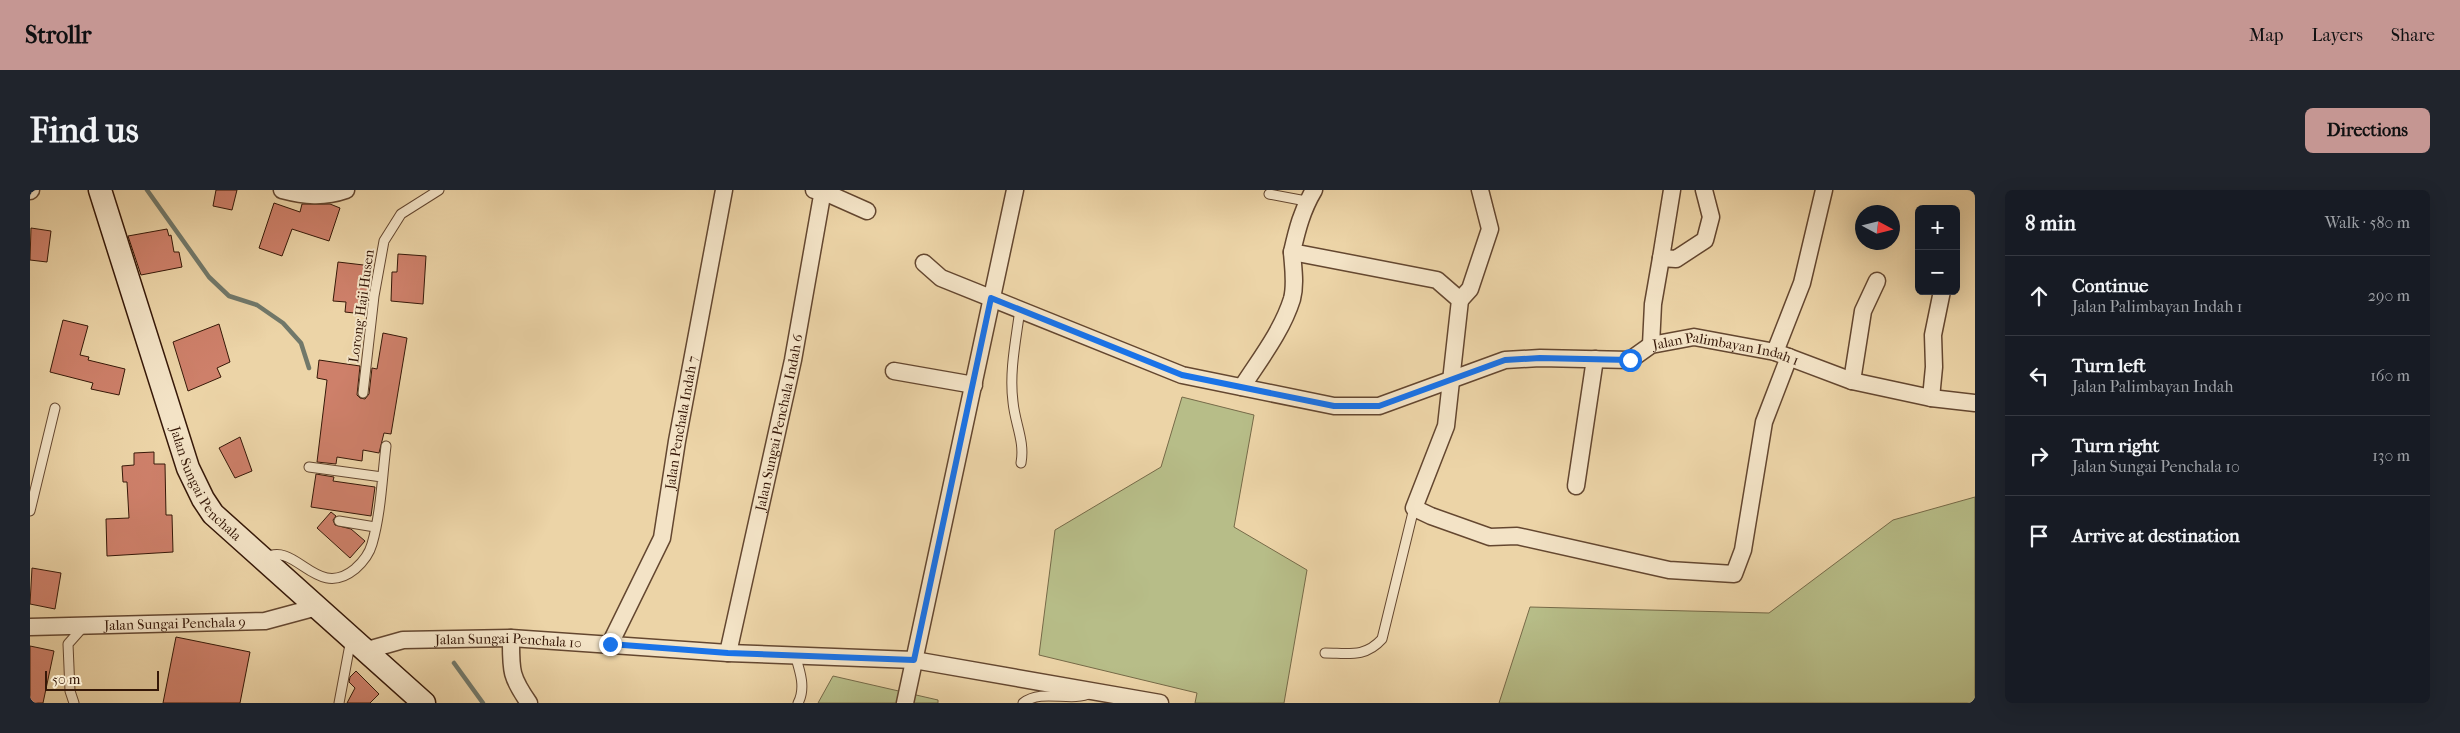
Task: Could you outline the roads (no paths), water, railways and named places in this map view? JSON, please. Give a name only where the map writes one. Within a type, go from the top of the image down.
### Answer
[{"type":"street","name":"Jalan Sungai Penchala","points":[[100,190],[188,468],[203,499],[213,514],[424,703]]},
{"type":"street","points":[[282,190],[304,196],[329,196],[346,190]]},
{"type":"street","name":"Jalan Penchala Indah 7","points":[[610,644],[662,538],[677,441],[724,190]]},
{"type":"street","points":[[820,190],[867,211]]},
{"type":"street","name":"Jalan Sungai Penchala Indah 6","points":[[728,653],[794,360],[820,190]]},
{"type":"street","points":[[905,703],[1015,190]]},
{"type":"street","points":[[1480,190],[1490,229],[1470,289],[1460,300],[1446,426],[1414,508],[1490,537],[1517,536],[1669,570],[1734,574],[1743,550],[1764,422],[1802,283],[1824,190]]},
{"type":"street","points":[[1651,345],[1653,304],[1672,190]]},
{"type":"street","points":[[1661,258],[1676,259],[1705,240],[1712,217],[1704,190]]},
{"type":"street","points":[[1242,387],[1273,338],[1292,298],[1294,278],[1292,252],[1311,194]]},
{"type":"street","points":[[1292,252],[1437,280],[1460,300]]},
{"type":"street","points":[[924,263],[940,278],[991,298]]},
{"type":"street","points":[[1852,381],[1863,311],[1877,280]]},
{"type":"street","points":[[1931,398],[1933,335],[1941,295]]},
{"type":"street","name":"Jalan Palimbayan Indah 1","points":[[991,298],[1182,375],[1334,406],[1379,406],[1505,360],[1540,358],[1630,360],[1651,345],[1694,337],[1782,354],[1852,381],[1931,398],[1975,403]]},
{"type":"street","points":[[1576,486],[1595,359]]},
{"type":"street","points":[[894,371],[974,385]]},
{"type":"street","name":"Jalan Sungai Penchala 9","points":[[30,627],[86,624],[265,621],[317,608]]},
{"type":"street","points":[[511,638],[512,674],[516,686],[529,703]]},
{"type":"street","name":"Jalan Sungai Penchala 10","points":[[358,645],[403,640],[511,638],[728,653],[914,660],[1160,703]]},
{"type":"lane","name":"Lorong Haji Husen","points":[[363,392],[374,296],[384,241],[401,214],[439,190]]},
{"type":"lane","points":[[1269,194],[1311,194]]},
{"type":"lane","points":[[1020,309],[1012,382],[1013,403],[1023,449],[1021,463]]},
{"type":"lane","points":[[30,510],[55,408]]},
{"type":"lane","points":[[263,560],[274,554],[290,558],[299,562],[316,575],[332,580],[350,573],[364,561],[372,545],[386,446]]},
{"type":"lane","points":[[309,467],[382,477]]},
{"type":"lane","points":[[1325,652],[1362,653],[1373,649],[1382,639],[1414,508]]},
{"type":"lane","points":[[338,522],[375,527]]},
{"type":"lane","points":[[74,703],[70,691],[68,644],[86,624]]},
{"type":"lane","points":[[339,703],[358,645]]},
{"type":"lane","points":[[795,656],[802,688],[798,703]]},
{"type":"lane","points":[[1023,703],[1038,696],[1081,698],[1093,691]]},
{"type":"waterway","points":[[147,190],[209,277],[229,296],[257,305],[283,323],[301,343],[309,368]]},
{"type":"waterway","points":[[454,663],[483,703]]}]
